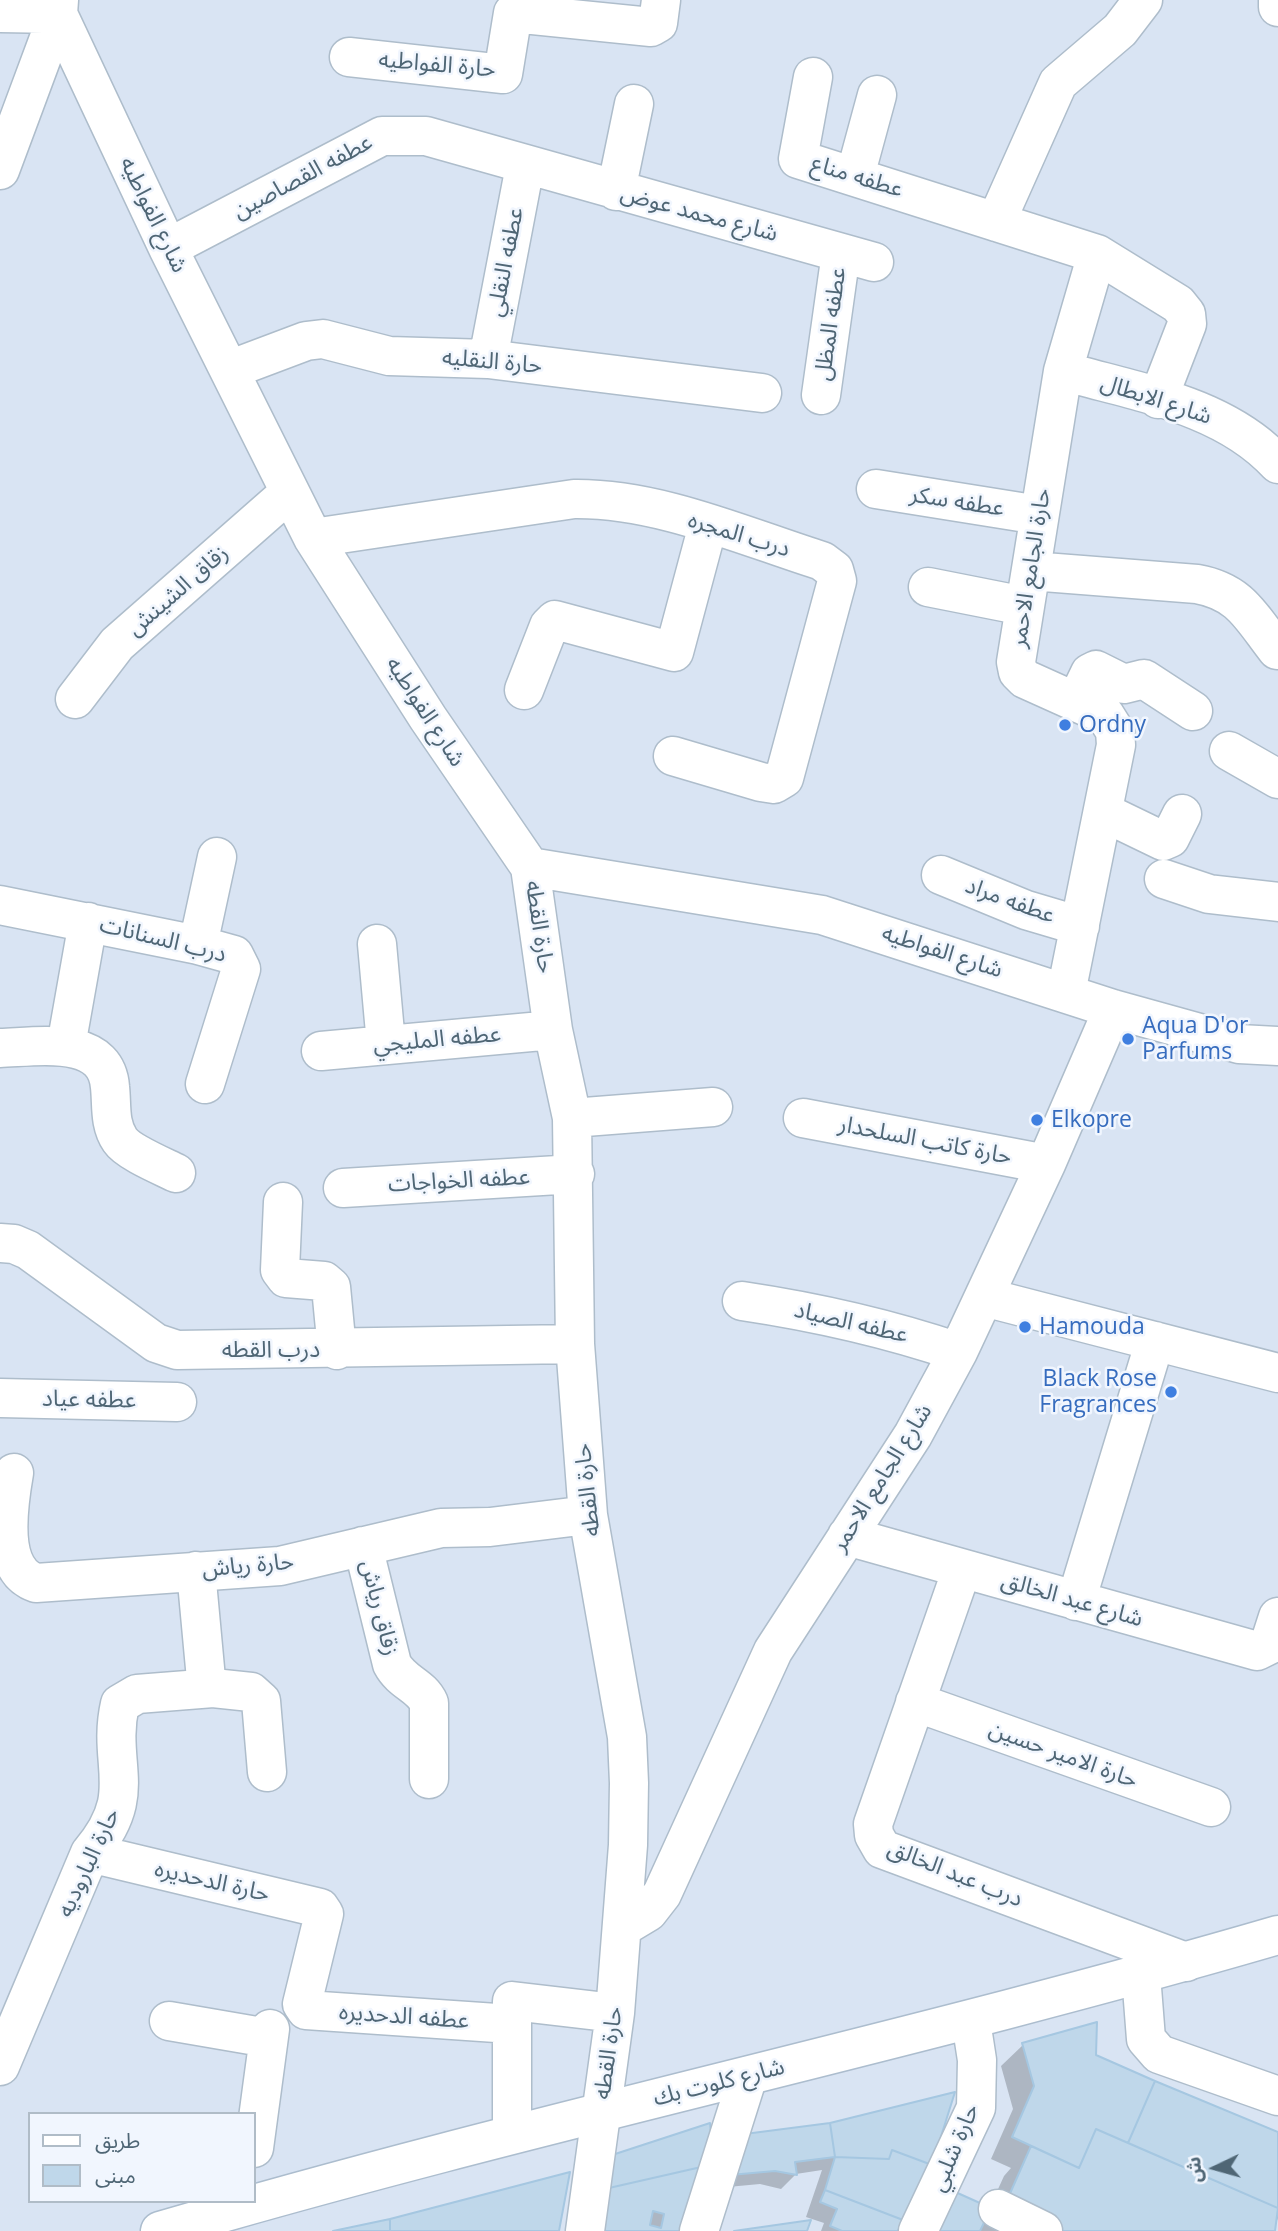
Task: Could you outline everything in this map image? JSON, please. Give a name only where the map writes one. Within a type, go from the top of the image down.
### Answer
[{"type":"street","name":"حارة الفواطيه","points":[[349,57],[503,74],[513,13],[651,27],[658,23],[661,0]]},
{"type":"street","points":[[996,222],[1058,83],[1120,30],[1143,0]]},
{"type":"street","points":[[1278,0],[1278,7]]},
{"type":"street","points":[[0,13],[58,7],[0,170]]},
{"type":"street","name":"شارع الفواطيه","points":[[58,7],[168,248],[313,538],[428,718],[530,867],[821,915],[1113,1009],[1239,1044],[1278,1046]]},
{"type":"street","name":"عطفه مناع","points":[[813,77],[798,159],[1097,254],[1178,304],[1186,314],[1187,324],[1158,399]]},
{"type":"street","points":[[855,176],[877,95]]},
{"type":"street","points":[[616,191],[634,104]]},
{"type":"street","name":"عطفه القصاصين","points":[[168,248],[382,136],[426,136],[525,166]]},
{"type":"street","name":"شارع محمد عوض","points":[[525,166],[857,258]]},
{"type":"street","name":"عطفه النقلي","points":[[488,359],[525,166]]},
{"type":"street","name":"حارة الجامع الاحمر","points":[[1066,993],[1116,746],[1115,731],[1105,715],[1025,679],[1018,672],[1016,662],[1063,371],[1097,254]]},
{"type":"street","name":"عطفه المظل","points":[[821,395],[857,258]]},
{"type":"street","name":"حارة النقليه","points":[[229,370],[306,341],[323,339],[389,356],[488,359],[762,393]]},
{"type":"street","name":"شارع الابطال","points":[[1063,371],[1216,418],[1275,455]]},
{"type":"street","name":"عطفه سكر","points":[[876,489],[1039,515]]},
{"type":"street","name":"زقاق الشينش","points":[[75,699],[117,644],[290,492]]},
{"type":"street","name":"درب المجره","points":[[313,538],[574,499],[624,501],[822,561],[834,570],[836,581],[784,778],[774,784],[761,782],[673,755]]},
{"type":"street","points":[[524,690],[549,625],[555,620],[674,652],[708,525]]},
{"type":"street","points":[[928,587],[1028,589],[1197,584],[1221,589],[1239,601],[1277,650]]},
{"type":"street","points":[[1076,702],[1090,673],[1096,670],[1122,684],[1144,679],[1193,710]]},
{"type":"street","points":[[1229,751],[1278,779]]},
{"type":"street","points":[[1103,811],[1163,841],[1170,838],[1182,814]]},
{"type":"street","points":[[198,945],[217,858]]},
{"type":"street","name":"حارة القطه","points":[[530,867],[553,1030],[572,1118],[575,1174],[575,1345],[588,1515],[626,1737],[629,1820],[623,1927],[615,2013],[585,2231]]},
{"type":"street","name":"عطفه مراد","points":[[942,874],[1026,910],[1080,926]]},
{"type":"street","points":[[1164,878],[1209,894],[1278,902]]},
{"type":"street","name":"درب السنانات","points":[[0,905],[198,945],[234,955],[241,969],[205,1084]]},
{"type":"street","points":[[66,1046],[88,922]]},
{"type":"street","points":[[377,944],[386,1044]]},
{"type":"street","name":"شارع الجامع الاحمر","points":[[623,1927],[648,1912],[662,1894],[773,1651],[913,1435],[958,1352],[1046,1164],[1113,1009]]},
{"type":"street","name":"عطفه المليجي","points":[[321,1051],[553,1030]]},
{"type":"street","points":[[0,1048],[66,1046],[86,1051],[101,1064],[110,1082],[112,1118],[122,1143],[176,1173]]},
{"type":"street","points":[[572,1118],[713,1107]]},
{"type":"street","name":"حارة كاتب السلحدار","points":[[803,1118],[1046,1164]]},
{"type":"street","name":"عطفه الخواجات","points":[[343,1188],[575,1174]]},
{"type":"street","points":[[283,1202],[280,1270],[286,1278],[324,1281],[331,1287],[337,1350]]},
{"type":"street","name":"درب القطه","points":[[0,1243],[14,1244],[28,1250],[156,1343],[177,1350],[575,1345]]},
{"type":"street","points":[[984,1297],[1278,1373]]},
{"type":"street","name":"عطفه الصياد","points":[[742,1301],[834,1316],[894,1330],[958,1352]]},
{"type":"street","points":[[1076,1601],[1155,1341]]},
{"type":"street","name":"عطفه عياد","points":[[0,1398],[177,1402]]},
{"type":"street","name":"حارة رياش","points":[[14,1473],[1,1551],[7,1568],[19,1579],[36,1583],[280,1566],[441,1528],[490,1527],[588,1515]]},
{"type":"street","name":"شارع عبد الخالق","points":[[847,1536],[1256,1651],[1269,1645],[1278,1617]]},
{"type":"street","name":"زقاق رياش","points":[[363,1546],[392,1664],[398,1675],[425,1694],[429,1703],[429,1779]]},
{"type":"street","name":"درب عبد الخالق","points":[[962,1569],[873,1824],[874,1835],[882,1849],[1186,1962]]},
{"type":"street","points":[[196,1571],[206,1679],[213,1688],[251,1692],[261,1701],[267,1772]]},
{"type":"street","name":"حارة الباروديه","points":[[0,2066],[90,1853],[107,1833],[118,1809],[120,1704],[137,1694],[213,1688]]},
{"type":"street","name":"حارة الامير حسين","points":[[915,1702],[1211,1807]]},
{"type":"street","name":"حارة الدحديره","points":[[90,1853],[320,1908],[323,1919],[302,2004]]},
{"type":"street","name":"شارع كلوت بك","points":[[256,2200],[512,2134],[971,2021],[1278,1935]]},
{"type":"street","points":[[1141,1975],[1146,2039],[1159,2054],[1278,2096]]},
{"type":"street","points":[[512,2134],[512,2000],[615,2013]]},
{"type":"street","name":"عطفه الدحديره","points":[[302,2004],[306,2010],[511,2024]]},
{"type":"street","points":[[169,2021],[269,2033],[256,2133]]},
{"type":"street","name":"حارة شلبي","points":[[918,2231],[976,2108],[977,2060],[971,2021]]},
{"type":"street","points":[[699,2231],[748,2076]]},
{"type":"street","name":"شارع كلوت بك","points":[[177,2228],[246,2203]]},
{"type":"street","points":[[998,2208],[1043,2231]]},
{"type":"shaded area","points":[[0,0],[1278,0],[1278,2231],[0,2231]]},
{"type":"building","points":[[1097,2022],[1096,2055],[1155,2081],[1128,2143],[1096,2129],[1079,2168],[1012,2137],[1034,2086],[1022,2043]]},
{"type":"building","points":[[1155,2081],[1278,2132],[1278,2208],[1128,2143]]},
{"type":"building","points":[[955,2092],[932,2165],[892,2150],[889,2159],[835,2157],[830,2123]]},
{"type":"building","points":[[710,2123],[713,2158],[710,2165],[609,2188],[609,2156]]},
{"type":"building","points":[[830,2123],[835,2157],[795,2162],[797,2175],[775,2171],[730,2175],[737,2135]]},
{"type":"building","points":[[1096,2129],[1278,2208],[1275,2231],[1057,2231],[1004,2207],[1031,2146],[1079,2168]]},
{"type":"building","points":[[892,2150],[932,2165],[903,2220],[825,2190],[835,2157],[889,2159]]},
{"type":"building","points":[[710,2165],[688,2231],[598,2231],[609,2188]],"holes":[[[653,2211],[664,2214],[661,2228],[650,2225]]]},
{"type":"building","points":[[570,2172],[559,2231],[390,2231],[390,2219]]},
{"type":"building","points":[[942,2186],[991,2208],[980,2231],[936,2231]]},
{"type":"building","points":[[825,2190],[903,2220],[898,2231],[842,2231],[830,2226],[837,2209],[820,2202]]},
{"type":"building","points":[[390,2219],[390,2231],[333,2231]]},
{"type":"building","points":[[811,2220],[807,2231],[734,2231]]},
{"type":"place","name":"Ordny","points":[[1065,725]]},
{"type":"place","name":"Aqua D'or Parfums","points":[[1128,1039]]},
{"type":"place","name":"Elkopre","points":[[1037,1120]]},
{"type":"place","name":"Hamouda","points":[[1025,1327]]},
{"type":"place","name":"Black Rose Fragrances","points":[[1171,1392]]}]
